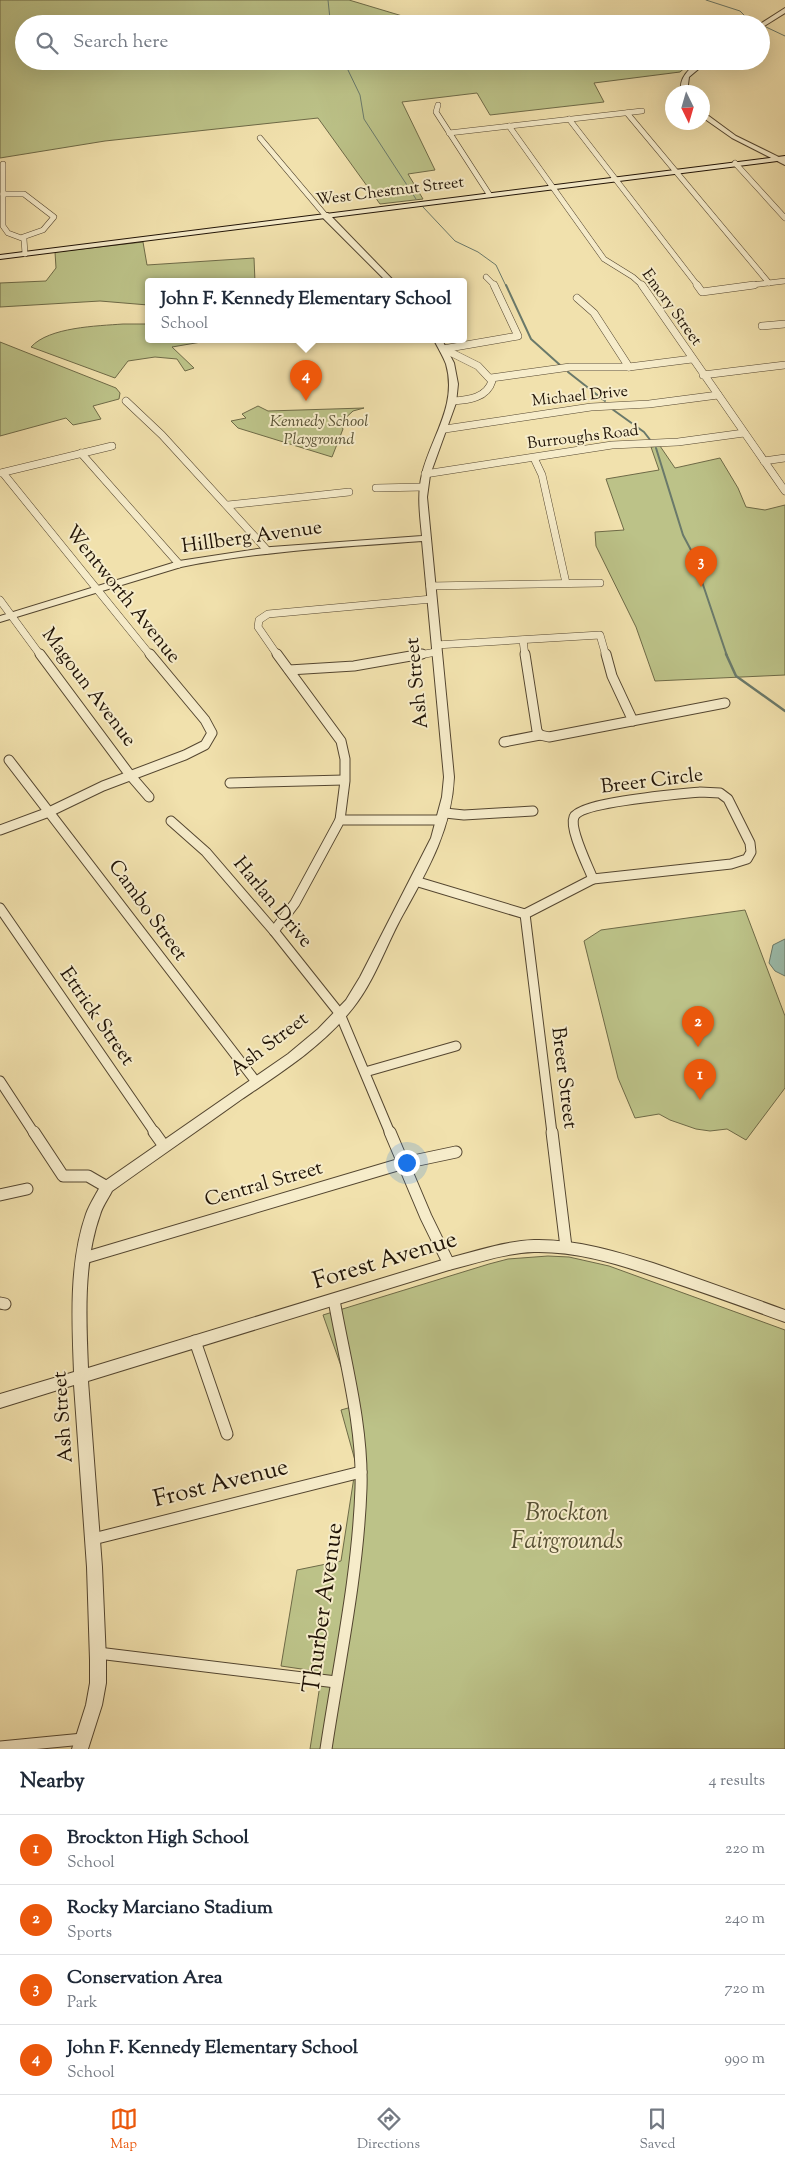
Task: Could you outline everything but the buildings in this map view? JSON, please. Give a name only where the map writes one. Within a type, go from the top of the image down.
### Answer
[{"type":"main road","name":"West Chestnut Street","points":[[0,257],[614,178],[781,159]]},
{"type":"street","points":[[770,20],[785,10]]},
{"type":"street","points":[[683,85],[687,74],[693,70]]},
{"type":"street","points":[[438,105],[437,115],[489,194]]},
{"type":"street","points":[[449,134],[642,111]]},
{"type":"street","points":[[626,113],[769,283]]},
{"type":"street","points":[[569,119],[702,292],[785,281]]},
{"type":"street","points":[[710,119],[728,133],[781,159],[785,163]]},
{"type":"street","name":"Emory Street","points":[[509,126],[606,261],[632,275],[639,281],[785,491]]},
{"type":"street","points":[[260,138],[325,215],[387,278]]},
{"type":"street","points":[[736,163],[785,218]]},
{"type":"street","points":[[3,164],[3,194],[3,226],[8,232],[23,237],[43,230],[52,221],[53,216],[24,194],[3,194]]},
{"type":"street","points":[[23,237],[25,254]]},
{"type":"street","points":[[443,349],[518,336],[493,283],[486,276]]},
{"type":"street","points":[[577,298],[594,313],[629,367]]},
{"type":"street","points":[[762,326],[785,324]]},
{"type":"street","name":"Ash Street","points":[[81,1744],[94,1706],[98,1683],[93,1539],[82,1376],[80,1307],[84,1258],[93,1210],[107,1187],[308,1046],[340,1014],[358,990],[415,880],[444,817],[449,777],[430,586],[423,487],[426,474],[445,429],[453,401],[453,376],[440,343]]},
{"type":"street","points":[[443,349],[465,358],[491,378],[570,367],[629,367],[692,359]]},
{"type":"street","points":[[703,375],[785,366]]},
{"type":"street","points":[[453,401],[472,398],[485,392],[491,386],[491,378]]},
{"type":"street","name":"Michael Drive","points":[[445,429],[600,406],[649,404],[718,395]]},
{"type":"street","points":[[126,401],[162,435],[228,505],[267,550]]},
{"type":"street","name":"Burroughs Road","points":[[426,474],[612,445],[678,442],[744,433]]},
{"type":"street","points":[[1,473],[112,446]]},
{"type":"street","points":[[81,453],[93,469],[179,564]]},
{"type":"street","points":[[534,458],[542,475],[566,583]]},
{"type":"street","points":[[764,461],[785,458]]},
{"type":"street","name":"Wentworth Avenue","points":[[1,473],[205,720],[211,731],[210,738]]},
{"type":"street","points":[[376,488],[423,487]]},
{"type":"street","points":[[228,505],[279,498],[349,492]]},
{"type":"street","name":"Hillberg Avenue","points":[[0,619],[179,564],[267,550],[426,538]]},
{"type":"street","points":[[430,586],[600,583]]},
{"type":"street","points":[[274,931],[295,903],[340,820],[344,800],[344,755],[339,736],[261,633],[258,627],[259,620],[268,614],[432,599]]},
{"type":"street","name":"Magoun Avenue","points":[[0,600],[94,724],[130,776],[149,797]]},
{"type":"street","points":[[289,670],[354,666],[436,649],[522,640],[600,635],[612,676],[633,721]]},
{"type":"street","points":[[522,640],[536,731],[540,736]]},
{"type":"street","points":[[504,742],[540,736],[549,737],[725,703]]},
{"type":"street","points":[[0,830],[49,812],[89,792],[185,755],[205,745],[210,738]]},
{"type":"street","name":"Cambo Street","points":[[10,760],[182,989],[257,1083]]},
{"type":"street","points":[[230,783],[344,780]]},
{"type":"street","name":"Breer Circle","points":[[525,914],[593,878],[652,874],[738,863],[749,857],[751,848],[734,808],[726,796],[720,793],[700,792],[596,806],[580,811],[573,820],[574,828],[593,878]]},
{"type":"street","points":[[340,820],[444,817],[533,811]]},
{"type":"street","name":"Harlan Drive","points":[[171,822],[206,852],[274,931],[340,1014],[426,1217],[448,1264]]},
{"type":"street","points":[[415,880],[525,914]]},
{"type":"street","name":"Ettrick Street","points":[[0,908],[164,1146]]},
{"type":"street","name":"Breer Street","points":[[525,914],[566,1247]]},
{"type":"street","points":[[365,1072],[456,1046]]},
{"type":"street","points":[[0,1081],[63,1176],[88,1176],[107,1187]]},
{"type":"street","name":"Central Street","points":[[84,1258],[404,1163],[456,1152]]},
{"type":"street","points":[[0,1195],[26,1189]]},
{"type":"street","name":"Forest Avenue","points":[[0,1401],[448,1264],[508,1248],[535,1246],[566,1247],[622,1260],[685,1279],[785,1316]]},
{"type":"street","name":"Thurber Avenue","points":[[326,1749],[354,1567],[361,1472],[359,1439],[334,1300]]},
{"type":"street","points":[[195,1341],[227,1434]]},
{"type":"street","name":"Frost Avenue","points":[[93,1539],[361,1472]]},
{"type":"street","points":[[98,1653],[336,1682]]},
{"type":"street","points":[[0,1747],[81,1744]]},
{"type":"green space","points":[[0,0],[349,0],[399,15],[15,15],[15,70],[682,70],[680,72],[594,83],[604,102],[490,115],[477,93],[402,102],[435,170],[408,174],[423,199],[380,204],[318,118],[105,141],[0,158]]},
{"type":"green space","points":[[143,242],[147,265],[254,258],[255,278],[145,278],[145,305],[100,301],[0,307],[0,283],[46,281],[56,268],[55,252]]},
{"type":"green space","points":[[145,324],[145,343],[195,343],[172,347],[194,368],[185,371],[177,359],[155,357],[128,361],[115,378],[31,347],[49,335],[87,327]]},
{"type":"green space","points":[[0,342],[116,388],[120,393],[119,399],[93,406],[101,419],[73,425],[66,418],[0,436]]},
{"type":"green space","name":"Kennedy School Playground","points":[[258,406],[268,411],[364,408],[353,411],[340,423],[343,429],[332,457],[238,428],[231,421],[246,418],[242,414]]},
{"type":"green space","points":[[660,446],[675,468],[720,458],[738,488],[746,507],[765,510],[785,505],[785,675],[655,681],[636,627],[596,546],[595,532],[624,530],[606,479],[659,470],[651,447]]},
{"type":"green space","points":[[745,910],[785,1016],[785,1088],[746,1140],[727,1129],[710,1131],[696,1129],[659,1114],[635,1118],[618,1078],[584,941],[601,930]]},
{"type":"green space","name":"Brockton Fairgrounds","points":[[548,1256],[569,1257],[609,1266],[785,1330],[785,1749],[310,1749],[322,1672],[281,1666],[297,1570],[341,1561],[356,1464],[341,1410],[355,1406],[323,1315],[508,1259]]},
{"type":"shaded area","points":[[785,939],[785,976],[775,971],[769,963],[773,945]]},
{"type":"waterway","points":[[328,0],[330,15]]},
{"type":"waterway","points":[[706,0],[740,11],[744,15]]},
{"type":"waterway","points":[[770,29],[785,36]]},
{"type":"waterway","points":[[348,70],[360,95],[364,119],[416,199]]},
{"type":"waterway","points":[[423,207],[455,241],[478,252],[496,265],[506,286]]},
{"type":"waterway","points":[[506,285],[531,339],[560,365]]},
{"type":"waterway","points":[[568,372],[605,401]]},
{"type":"waterway","points":[[612,409],[644,432],[651,441]]},
{"type":"waterway","points":[[656,448],[683,535],[692,552],[727,656]]},
{"type":"waterway","points":[[726,654],[736,676],[785,711]]},
{"type":"place","name":"John F. Kennedy Elementary School","points":[[306,401]]},
{"type":"place","name":"Conservation Area","points":[[701,587]]},
{"type":"place","name":"Rocky Marciano Stadium","points":[[698,1047]]},
{"type":"place","name":"Brockton High School","points":[[700,1100]]}]
